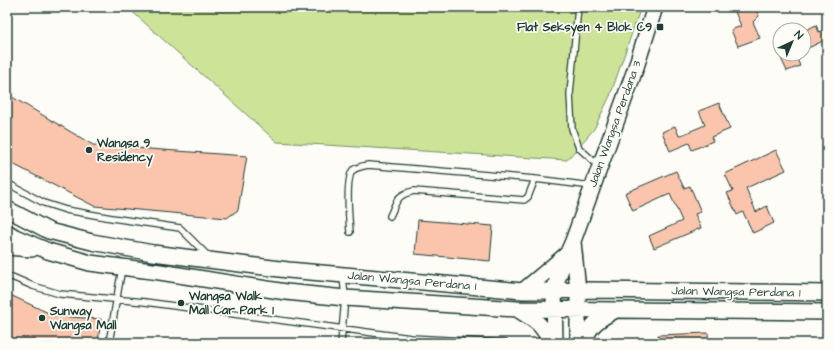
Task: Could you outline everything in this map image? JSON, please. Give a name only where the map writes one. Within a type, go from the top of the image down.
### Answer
[{"type":"street","name":"Jalan Wangsa Perdana 3","points":[[555,343],[554,290],[636,67],[655,7]]},
{"type":"street","name":"Jalan Wangsa Perdana 1","points":[[7,209],[49,231],[92,242],[153,253],[249,266],[343,276],[523,291],[578,290],[827,293]]},
{"type":"street","name":"Jalan Wangsa Perdana 1","points":[[7,232],[48,251],[90,263],[286,292],[345,298],[517,309],[827,312]]},
{"type":"street","points":[[7,247],[48,251]]},
{"type":"street","name":"Jalan Wangsa Perdana 3","points":[[570,248],[578,290],[578,343]]},
{"type":"street","points":[[523,291],[570,248]]},
{"type":"street","points":[[517,309],[538,323],[546,331],[550,343]]},
{"type":"street","points":[[584,343],[585,337],[591,326],[601,318],[615,311]]},
{"type":"lane","points":[[578,7],[570,94],[572,129],[578,148],[600,166]]},
{"type":"lane","points":[[350,232],[348,180],[353,171],[361,166],[535,179],[593,186]]},
{"type":"lane","points":[[390,216],[397,200],[403,193],[414,191],[524,200],[528,197],[535,179]]},
{"type":"lane","points":[[7,183],[39,200],[66,210],[180,228],[213,261]]},
{"type":"lane","points":[[109,343],[115,300],[122,267]]},
{"type":"lane","points":[[341,343],[344,328],[345,298],[343,276]]},
{"type":"lane","points":[[7,278],[12,277],[33,286],[60,294],[145,302],[411,338],[505,343]]},
{"type":"green space","points":[[127,7],[641,7],[610,96],[594,129],[567,160],[277,142]]},
{"type":"building","points":[[733,7],[755,7],[759,16],[753,22],[760,38],[738,46],[731,30],[741,26]]},
{"type":"building","points":[[816,25],[819,32],[827,29],[827,44],[825,40],[812,46],[812,27]]},
{"type":"building","points":[[783,62],[798,62],[800,66],[787,71]]},
{"type":"building","name":"Wangsa 9 Residency","points":[[7,94],[93,145],[247,156],[238,210],[227,218],[94,206],[7,161]]},
{"type":"building","points":[[719,103],[730,129],[711,137],[713,141],[692,150],[689,143],[670,151],[662,132],[675,126],[679,136],[705,125],[699,111]]},
{"type":"building","points":[[776,150],[786,170],[746,188],[756,212],[767,206],[774,223],[753,233],[743,212],[737,215],[727,193],[733,191],[725,174]]},
{"type":"building","points":[[676,171],[684,188],[690,186],[701,212],[695,214],[701,228],[654,248],[649,236],[682,221],[670,194],[633,211],[625,193]]},
{"type":"building","points":[[418,220],[493,226],[490,261],[415,254]]},
{"type":"building","name":"Sunway Wangsa Mall","points":[[8,294],[55,316],[101,319],[98,343],[7,343]]},
{"type":"building","points":[[708,333],[709,343],[658,343],[658,335]]},
{"type":"place","name":"Flat Seksyen 4 Blok C9","points":[[660,27]]},
{"type":"place","name":"Wangsa 9 Residency","points":[[89,150]]},
{"type":"place","name":"Wangsa Walk Mall Car Park 1","points":[[181,303]]},
{"type":"place","name":"Sunway Wangsa Mall","points":[[42,318]]}]
